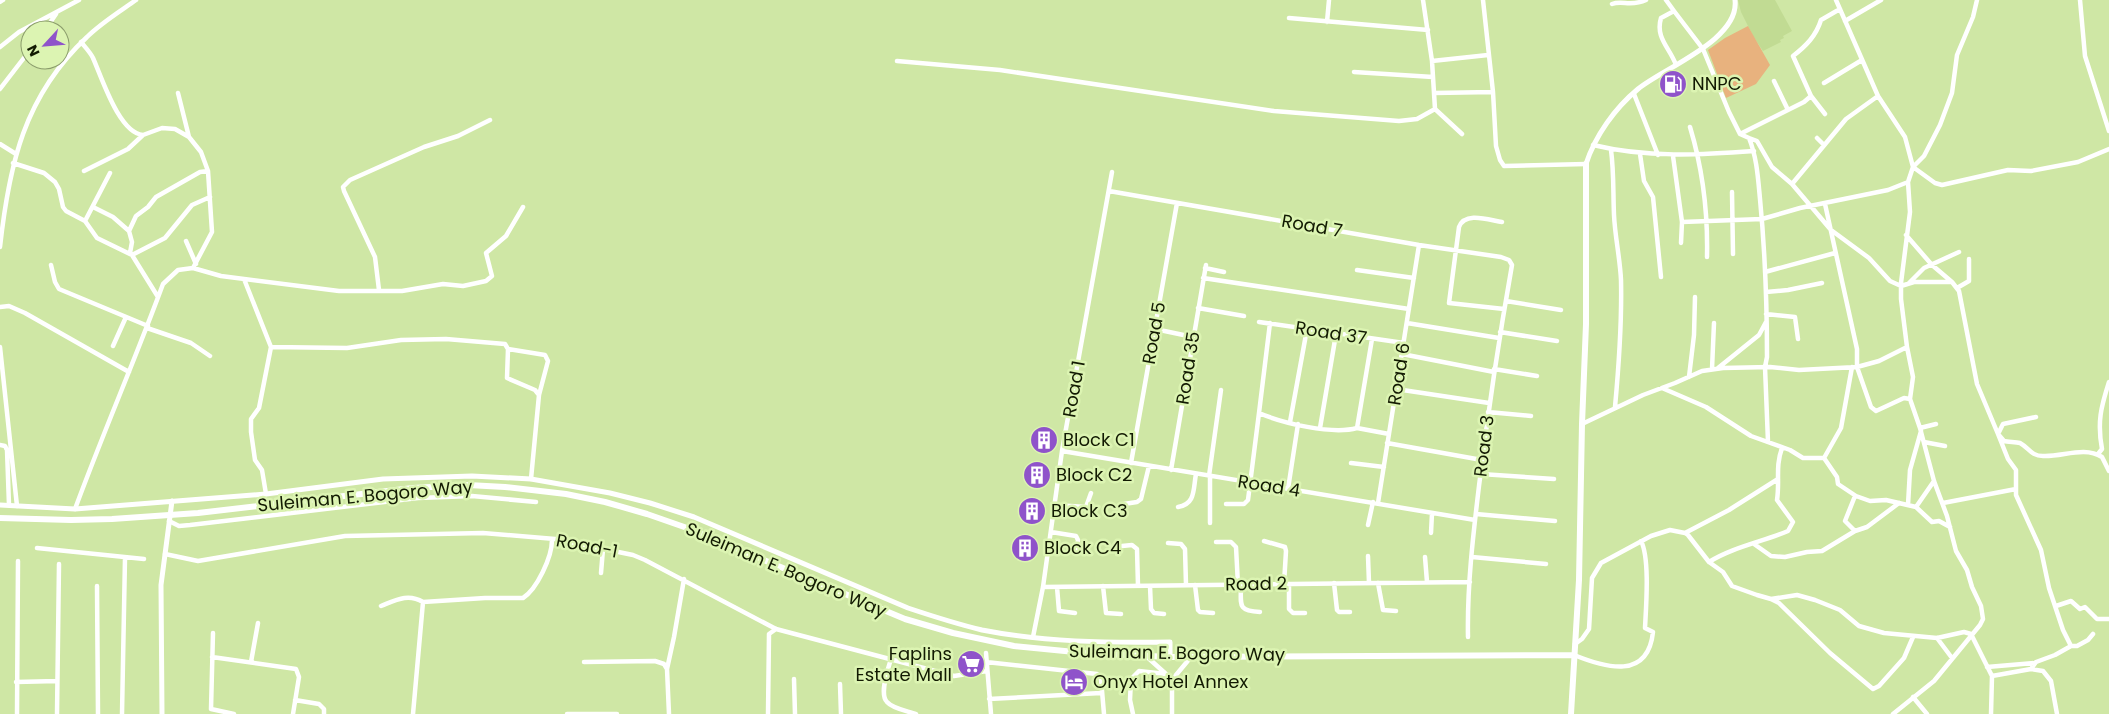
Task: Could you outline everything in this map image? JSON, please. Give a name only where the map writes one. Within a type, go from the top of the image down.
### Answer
[{"type":"main road","points":[[1571,714],[1579,580],[1586,324],[1586,164]]},
{"type":"main road","name":"Suleiman E. Bogoro Way","points":[[0,518],[71,520],[170,518],[446,486],[505,487],[566,494],[606,502],[690,529],[884,611],[927,626],[1014,646],[1085,653],[1191,657],[1574,655]]},
{"type":"street","points":[[0,47],[19,32],[79,0]]},
{"type":"street","points":[[0,247],[2,203],[30,112],[53,74],[81,42],[136,0]]},
{"type":"street","points":[[1327,22],[1329,0]]},
{"type":"street","points":[[1423,0],[1432,61],[1434,109],[1462,134]]},
{"type":"street","points":[[1483,0],[1493,92],[1496,146],[1504,166],[1586,164],[1599,134],[1638,89],[1703,49],[1733,17],[1736,6],[1735,0]]},
{"type":"street","points":[[1615,2],[1636,5],[1646,0]]},
{"type":"street","points":[[1666,0],[1703,49],[1740,134],[1757,141],[1772,167],[1792,184],[1831,230],[1869,258],[1890,280],[1901,286],[1926,281],[1952,282]]},
{"type":"street","points":[[1836,0],[1878,96],[1905,137],[1913,167],[1935,183],[1942,185],[2008,170],[2031,171],[2078,162],[2109,149]]},
{"type":"street","points":[[1845,21],[1881,0]]},
{"type":"street","points":[[1893,714],[1934,680],[1983,619],[1981,606],[1972,587],[1967,570],[1956,551],[1943,503],[1934,481],[1921,430],[1910,399],[1913,377],[1901,299],[1906,235],[1910,212],[1908,182],[1913,167],[1924,156],[1940,125],[1952,93],[1958,55],[1977,0]]},
{"type":"street","points":[[2080,0],[2085,56],[2109,131]]},
{"type":"street","points":[[1825,114],[1811,96],[1793,56],[1807,46],[1818,29],[1821,20],[1840,9]]},
{"type":"street","points":[[1674,11],[1661,18],[1659,25],[1663,42],[1674,58],[1676,65]]},
{"type":"street","points":[[52,20],[57,13]]},
{"type":"street","points":[[1289,18],[1428,30]]},
{"type":"street","points":[[81,42],[92,56],[116,110],[133,132],[143,135]]},
{"type":"street","points":[[1432,61],[1488,55]]},
{"type":"street","points":[[1824,83],[1862,60]]},
{"type":"street","points":[[897,61],[1000,70],[1274,111],[1399,121],[1417,119],[1434,109]]},
{"type":"street","points":[[0,89],[20,63]]},
{"type":"street","points":[[1354,72],[1433,77]]},
{"type":"street","points":[[1774,81],[1788,110]]},
{"type":"street","points":[[1434,93],[1493,92]]},
{"type":"street","points":[[178,93],[189,138]]},
{"type":"street","points":[[1634,94],[1658,155]]},
{"type":"street","points":[[1740,134],[1811,96]]},
{"type":"street","points":[[1792,184],[1846,119],[1878,96]]},
{"type":"street","points":[[379,290],[375,256],[344,191],[345,184],[350,180],[424,147],[458,136],[490,120]]},
{"type":"street","points":[[175,129],[186,124]]},
{"type":"street","points":[[1690,127],[1698,154],[1708,220],[1707,257]]},
{"type":"street","points":[[84,171],[128,149],[143,135],[162,128],[175,129],[189,138],[201,152],[208,171],[210,197],[211,236],[194,266]]},
{"type":"street","points":[[1749,138],[1754,151],[1762,219],[1767,320],[1767,357],[1765,367],[1768,442]]},
{"type":"street","points":[[1817,138],[1824,145]]},
{"type":"street","points":[[0,144],[16,154]]},
{"type":"street","points":[[1594,145],[1611,150],[1673,156],[1754,151]]},
{"type":"street","points":[[1611,150],[1614,181],[1614,216],[1620,258],[1622,306],[1615,407]]},
{"type":"street","points":[[1640,154],[1644,181],[1653,197],[1661,277]]},
{"type":"street","points":[[1673,156],[1682,222],[1681,243]]},
{"type":"street","points":[[13,163],[44,173],[55,182],[66,211],[85,221],[97,238],[131,254],[158,297]]},
{"type":"street","points":[[129,231],[136,216],[148,207],[156,197],[200,172],[208,171]]},
{"type":"street","name":"Road 1","points":[[1033,637],[1043,587],[1062,451],[1112,172]]},
{"type":"street","points":[[85,221],[110,173]]},
{"type":"street","points":[[1682,222],[1762,219],[1811,205],[1825,204],[1888,190],[1908,182]]},
{"type":"street","name":"Road 7","points":[[1109,192],[1419,245],[1501,257],[1509,260],[1512,265]]},
{"type":"street","points":[[1732,192],[1733,254]]},
{"type":"street","points":[[131,254],[165,238],[192,205],[210,197]]},
{"type":"street","name":"Road 5","points":[[1131,463],[1177,203]]},
{"type":"street","points":[[1824,458],[1841,428],[1857,349],[1825,204]]},
{"type":"street","points":[[93,207],[113,217],[129,231],[132,242],[131,254]]},
{"type":"street","points":[[76,509],[105,429],[163,284],[172,274],[194,266],[217,276],[339,291],[402,291],[443,284],[464,286],[486,281],[492,276],[486,253],[506,236],[523,208]]},
{"type":"street","points":[[1502,222],[1472,218],[1462,221],[1459,227],[1449,303],[1504,309]]},
{"type":"street","points":[[1906,235],[1932,265],[1958,288],[1977,384],[2008,459],[2016,470],[2016,495],[2041,550],[2049,588],[2063,630],[2071,646]]},
{"type":"street","points":[[186,241],[194,266]]},
{"type":"street","name":"Road 6","points":[[1368,525],[1384,467],[1419,245]]},
{"type":"street","points":[[1908,284],[1924,268],[1959,252]]},
{"type":"street","points":[[1765,272],[1835,253]]},
{"type":"street","points":[[1958,288],[1969,281],[1969,259]]},
{"type":"street","points":[[51,264],[55,282],[59,289],[147,327],[191,343],[210,356]]},
{"type":"street","name":"Road 3","points":[[1468,637],[1470,582],[1482,460],[1494,370],[1512,265]]},
{"type":"street","name":"Road 35","points":[[1171,470],[1203,278],[1206,267],[1224,272]]},
{"type":"street","points":[[1357,270],[1414,278]]},
{"type":"street","points":[[1203,278],[1409,310]]},
{"type":"street","points":[[244,279],[271,347],[259,408],[251,419],[254,460],[262,470],[266,494]]},
{"type":"street","points":[[1766,292],[1788,290],[1822,283]]},
{"type":"street","points":[[1689,377],[1694,335],[1695,296]]},
{"type":"street","points":[[1506,301],[1561,310]]},
{"type":"street","points":[[0,307],[8,306],[25,313],[129,372]]},
{"type":"street","points":[[1198,308],[1244,316]]},
{"type":"street","points":[[1766,314],[1795,317],[1798,339]]},
{"type":"street","points":[[113,346],[126,317]]},
{"type":"street","points":[[1718,368],[1759,335],[1767,320]]},
{"type":"street","name":"Road 37","points":[[1259,322],[1404,343]]},
{"type":"street","points":[[1226,504],[1246,502],[1270,323]]},
{"type":"street","points":[[1407,323],[1499,338]]},
{"type":"street","points":[[1712,369],[1714,323]]},
{"type":"street","points":[[1154,329],[1193,337]]},
{"type":"street","points":[[1290,422],[1307,329]]},
{"type":"street","points":[[1500,332],[1557,341]]},
{"type":"street","points":[[1320,428],[1336,334]]},
{"type":"street","points":[[271,347],[347,348],[400,340],[446,339],[505,344],[508,349],[507,378],[538,389]]},
{"type":"street","points":[[1357,428],[1372,339]]},
{"type":"street","points":[[0,347],[17,506]]},
{"type":"street","points":[[1582,424],[1615,407],[1712,369],[1765,367],[1799,370],[1854,367],[1879,361],[1907,347]]},
{"type":"street","points":[[508,349],[545,355],[548,361],[538,389],[531,479]]},
{"type":"street","points":[[1402,354],[1537,376]]},
{"type":"street","points":[[1854,367],[1873,410],[1891,405],[1904,398],[1910,399]]},
{"type":"street","points":[[2098,454],[2102,449],[2099,438],[2100,408],[2109,382]]},
{"type":"street","points":[[1662,388],[1706,407],[1751,436],[1803,458],[1824,458]]},
{"type":"street","points":[[1396,389],[1489,403]]},
{"type":"street","points":[[1210,523],[1209,476],[1221,390]]},
{"type":"street","points":[[1488,412],[1531,416]]},
{"type":"street","points":[[1259,413],[1320,428],[1339,431],[1357,428],[1389,434]]},
{"type":"street","points":[[1998,434],[2003,424],[2036,417]]},
{"type":"street","points":[[1288,489],[1298,424]]},
{"type":"street","points":[[1921,430],[1936,424]]},
{"type":"street","points":[[1908,505],[1911,463],[1921,430]]},
{"type":"street","points":[[1998,434],[2004,441],[2020,444],[2033,455],[2042,456],[2081,452],[2098,454],[2102,457],[2109,471]]},
{"type":"street","points":[[1924,442],[1945,446]]},
{"type":"street","points":[[1387,443],[1482,460]]},
{"type":"street","points":[[0,445],[5,446],[7,456],[9,505]]},
{"type":"street","points":[[1709,562],[1722,554],[1788,531],[1793,522],[1777,500],[1777,466],[1782,448]]},
{"type":"street","name":"Road 4","points":[[1062,451],[1475,520]]},
{"type":"street","points":[[0,456],[7,456]]},
{"type":"street","points":[[1824,458],[1837,477],[1838,484],[1855,496],[1870,501],[1886,500],[1916,507],[1932,522],[1939,521],[1950,528]]},
{"type":"street","points":[[1351,463],[1384,467]]},
{"type":"street","points":[[1124,504],[1137,502],[1141,499],[1149,466]]},
{"type":"street","points":[[1178,507],[1186,506],[1190,502],[1196,474]]},
{"type":"street","points":[[1481,474],[1554,479]]},
{"type":"street","name":"Suleiman E. Bogoro Way","points":[[0,504],[76,509],[266,494],[383,479],[472,476],[531,479],[610,493],[650,503],[715,526],[908,608],[979,629],[1033,637],[1098,642],[1170,642],[1170,656]]},
{"type":"street","points":[[1575,644],[1582,640],[1589,629],[1592,578],[1601,563],[1641,541],[1670,530],[1685,533],[1729,510],[1778,479]]},
{"type":"street","points":[[1916,507],[1934,481]]},
{"type":"street","points":[[1943,503],[2016,489]]},
{"type":"street","points":[[1055,505],[1086,507],[1091,493]]},
{"type":"street","points":[[170,518],[179,526],[418,498],[487,496],[536,502]]},
{"type":"street","points":[[1855,496],[1845,521],[1855,531]]},
{"type":"street","points":[[162,714],[163,635],[161,594],[172,501]]},
{"type":"street","points":[[1754,544],[1772,556],[1785,557],[1806,552],[1822,551],[1855,531],[1866,527],[1899,503]]},
{"type":"street","points":[[1431,533],[1432,513]]},
{"type":"street","points":[[1476,514],[1555,521]]},
{"type":"street","points":[[1051,532],[1076,536],[1078,540],[1076,552]]},
{"type":"street","name":"Road-1","points":[[165,554],[198,561],[345,536],[483,533],[556,539],[646,560],[776,629],[954,676],[987,671]]},
{"type":"street","points":[[1685,533],[1709,562],[1723,572],[1732,586],[1771,598],[1779,603],[1830,653],[1874,688],[1904,658],[1913,637]]},
{"type":"street","points":[[381,606],[406,597],[417,598],[423,602],[523,598],[533,589],[543,569],[552,547],[552,540]]},
{"type":"street","points":[[1264,541],[1284,547],[1286,551],[1286,584],[1289,609],[1293,613],[1305,613]]},
{"type":"street","points":[[1574,655],[1595,663],[1623,666],[1640,662],[1650,651],[1653,632],[1645,628],[1647,562],[1641,541]]},
{"type":"street","points":[[1216,542],[1231,542],[1236,547],[1241,606],[1243,609],[1260,612]]},
{"type":"street","points":[[1168,543],[1181,544],[1185,549],[1186,585]]},
{"type":"street","points":[[1122,546],[1132,545],[1137,548],[1138,586]]},
{"type":"street","points":[[37,548],[144,559]]},
{"type":"street","points":[[601,573],[603,549]]},
{"type":"street","points":[[1368,556],[1369,583]]},
{"type":"street","points":[[1425,557],[1427,582]]},
{"type":"street","points":[[1472,557],[1546,564]]},
{"type":"street","points":[[122,714],[125,558]]},
{"type":"street","points":[[17,714],[18,561]]},
{"type":"street","points":[[57,714],[59,564]]},
{"type":"street","points":[[669,714],[667,669],[684,579]]},
{"type":"street","name":"Road 2","points":[[1043,587],[1470,582]]},
{"type":"street","points":[[1334,583],[1337,610],[1339,612],[1350,612]]},
{"type":"street","points":[[1378,583],[1383,610],[1396,612]]},
{"type":"street","points":[[1196,585],[1198,610],[1200,612],[1213,613]]},
{"type":"street","points":[[97,586],[98,714]]},
{"type":"street","points":[[1103,586],[1106,613],[1120,614]]},
{"type":"street","points":[[1150,586],[1152,611],[1164,614]]},
{"type":"street","points":[[1057,587],[1059,611],[1074,613]]},
{"type":"street","points":[[1771,598],[1797,595],[1815,600],[1840,610],[1859,626],[1884,633],[1937,638],[1964,632],[1971,634],[1992,676],[1991,714]]},
{"type":"street","points":[[413,714],[423,602]]},
{"type":"street","points":[[2056,606],[2071,602],[2080,609],[2086,607],[2096,619],[2109,618]]},
{"type":"street","points":[[251,662],[258,623]]},
{"type":"street","points":[[768,714],[769,634],[776,629]]},
{"type":"street","points":[[205,714],[211,709],[213,632]]},
{"type":"street","points":[[1988,667],[2035,664],[2071,646],[2077,646],[2088,640],[2093,634]]},
{"type":"street","points":[[1937,638],[1952,658]]},
{"type":"street","points":[[986,652],[991,714]]},
{"type":"street","points":[[1146,656],[1166,674],[1172,684]]},
{"type":"street","points":[[212,657],[296,669],[299,677],[293,714]]},
{"type":"street","points":[[1172,714],[1172,684],[1176,675],[1191,657]]},
{"type":"street","points":[[891,659],[886,676],[884,698],[889,704],[916,714]]},
{"type":"street","points":[[584,662],[655,661],[664,664],[667,669]]},
{"type":"street","points":[[986,662],[1097,674],[1101,679],[1104,714]]},
{"type":"street","points":[[2031,670],[2035,664]]},
{"type":"street","points":[[1992,676],[2031,670],[2043,672],[2051,681],[2057,714]]},
{"type":"street","points":[[1133,714],[1130,700],[1131,679],[1140,671],[1166,674]]},
{"type":"street","points":[[794,679],[796,714]]},
{"type":"street","points":[[16,682],[57,681]]},
{"type":"street","points":[[840,684],[841,714]]},
{"type":"street","points":[[990,699],[1101,693]]},
{"type":"street","points":[[1913,697],[1927,714]]},
{"type":"street","points":[[295,700],[319,704],[324,709],[324,714]]},
{"type":"street","points":[[211,709],[234,714]]},
{"type":"street","points":[[567,714],[617,714]]},
{"type":"shaded area","points":[[1738,0],[1775,0],[1792,31],[1783,36],[1784,38],[1780,40],[1781,42],[1763,51],[1741,12]]},
{"type":"shaded area","points":[[1748,26],[1770,65],[1756,84],[1726,98],[1708,50],[1725,38]]},
{"type":"place","name":"NNPC","points":[[1673,84]]},
{"type":"place","name":"Block C1","points":[[1044,440]]},
{"type":"place","name":"Block C2","points":[[1037,475]]},
{"type":"place","name":"Block C3","points":[[1032,511]]},
{"type":"place","name":"Block C4","points":[[1025,548]]},
{"type":"place","name":"Faplins Estate Mall","points":[[971,664]]},
{"type":"place","name":"Onyx Hotel Annex","points":[[1074,682]]}]
